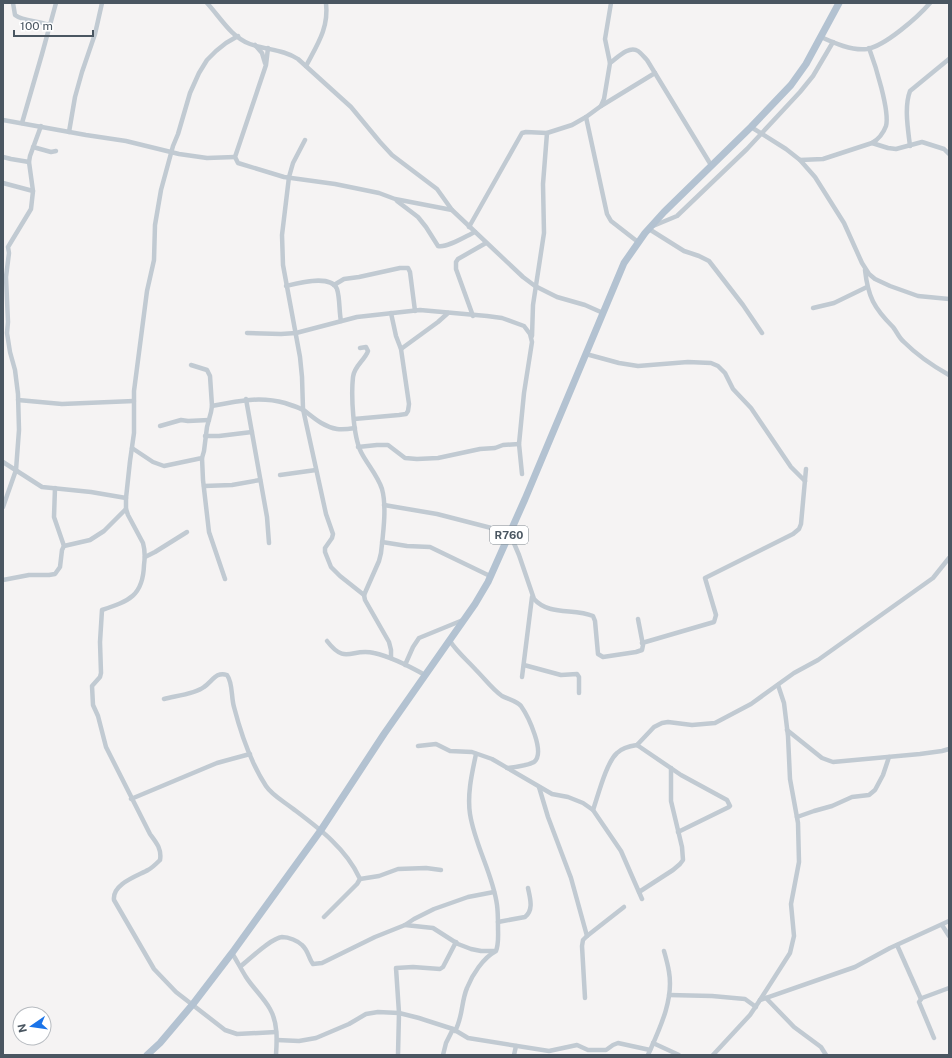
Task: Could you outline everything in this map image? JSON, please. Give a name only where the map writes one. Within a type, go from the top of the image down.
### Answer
[{"type":"main road","name":"R760","points":[[147,1055],[160,1043],[193,1004],[232,953],[321,830],[384,734],[466,619],[490,576],[510,534],[561,416],[624,263],[650,227],[751,127],[791,85],[806,64],[822,37],[839,3]]},
{"type":"street","points":[[14,3],[15,15],[18,17],[49,25]]},
{"type":"street","points":[[22,123],[56,3]]},
{"type":"street","points":[[69,132],[80,78],[95,34],[102,3]]},
{"type":"street","points":[[207,3],[227,26],[249,44],[291,54],[306,66],[351,107],[392,155],[437,190],[452,210],[523,277],[535,286],[557,297],[585,305],[603,313]]},
{"type":"street","points":[[306,66],[322,36],[327,18],[326,3]]},
{"type":"street","points":[[601,106],[604,99],[610,63],[605,39],[611,3]]},
{"type":"street","points":[[822,37],[854,48],[869,48],[878,45],[911,22],[930,3]]},
{"type":"street","points":[[238,36],[216,51],[207,60],[199,73],[190,93],[161,190],[155,225],[154,260],[147,291],[134,391],[134,433],[126,498],[126,509],[128,515],[143,543],[145,557],[144,575],[142,585],[127,601],[102,610],[100,642],[101,673],[100,677],[92,686],[93,705],[98,716],[106,747],[150,834],[158,845],[161,855],[160,860],[148,870],[134,877],[117,889],[114,895],[114,900],[154,969],[176,992],[232,1034],[276,1032]]},
{"type":"street","points":[[650,227],[676,216],[695,200],[762,133],[813,76],[833,42]]},
{"type":"street","points":[[255,45],[262,53],[266,65]]},
{"type":"street","points":[[236,158],[266,65],[268,48]]},
{"type":"street","points":[[800,160],[823,159],[872,143],[882,134],[886,125],[886,119],[880,83],[869,48]]},
{"type":"street","points":[[610,63],[633,49],[637,50],[647,60],[711,166]]},
{"type":"street","points":[[910,146],[907,125],[908,97],[910,91],[949,59]]},
{"type":"street","points":[[469,227],[521,134],[526,132],[547,133],[572,125],[655,73]]},
{"type":"street","points":[[586,117],[607,214],[611,221],[638,242]]},
{"type":"street","points":[[3,120],[126,141],[172,152],[207,158],[236,158]]},
{"type":"street","points":[[3,507],[16,470],[19,440],[18,400],[15,370],[5,334],[8,322],[6,277],[9,253],[5,248],[31,209],[33,191],[29,162],[41,126]]},
{"type":"street","points":[[751,127],[786,149],[800,160],[815,177],[844,223],[865,269],[869,274],[875,279],[890,286],[918,296],[949,299]]},
{"type":"street","points":[[522,474],[519,444],[524,393],[532,338],[535,286],[544,233],[543,184],[547,133]]},
{"type":"street","points":[[305,140],[293,164],[289,177],[281,243],[286,286],[296,333],[302,377],[303,410],[326,514],[333,534],[325,548],[326,556],[331,567],[364,595],[365,600],[391,646],[391,658]]},
{"type":"street","points":[[872,143],[896,149],[919,143],[927,143],[946,150],[949,154]]},
{"type":"street","points":[[33,147],[51,152],[56,151]]},
{"type":"street","points":[[3,157],[11,160],[29,162]]},
{"type":"street","points":[[236,158],[236,160],[242,164],[271,173],[379,193],[395,200],[418,217],[426,226],[438,246],[442,247],[475,232]]},
{"type":"street","points":[[3,183],[33,191]]},
{"type":"street","points":[[395,200],[452,210]]},
{"type":"street","points":[[650,227],[684,251],[705,258],[743,305],[762,333]]},
{"type":"street","points":[[473,316],[456,269],[456,262],[458,259],[486,243]]},
{"type":"street","points":[[334,285],[344,279],[400,268],[408,268],[410,272],[415,311]]},
{"type":"street","points":[[865,269],[867,287],[870,296],[878,310],[903,342],[949,376]]},
{"type":"street","points":[[286,286],[310,281],[328,282],[334,285],[337,290],[340,321]]},
{"type":"street","points":[[813,308],[834,303],[867,287]]},
{"type":"street","points":[[247,333],[296,333],[357,317],[415,311],[502,318],[524,326],[532,338]]},
{"type":"street","points":[[354,418],[399,415],[406,414],[408,411],[408,398],[401,349],[396,336],[391,313]]},
{"type":"street","points":[[401,349],[448,313]]},
{"type":"street","points":[[360,348],[366,346],[368,350],[356,368],[353,376],[355,428],[358,447],[382,489],[384,505],[382,542],[379,561],[364,595]]},
{"type":"street","points":[[586,354],[619,363],[638,366],[688,362],[711,363],[718,366],[725,373],[733,389],[751,408],[791,467],[805,481]]},
{"type":"street","points":[[191,365],[207,370],[210,376],[212,406],[205,436],[202,458],[204,486],[209,532],[225,579]]},
{"type":"street","points":[[246,399],[268,517],[270,543]]},
{"type":"street","points":[[212,406],[246,399],[269,400],[285,403],[303,410],[312,418],[331,428],[343,430],[355,428]]},
{"type":"street","points":[[18,400],[62,404],[134,401]]},
{"type":"street","points":[[160,426],[180,420],[209,420]]},
{"type":"street","points":[[205,436],[252,432]]},
{"type":"street","points":[[358,447],[377,445],[388,446],[405,458],[417,460],[438,458],[480,449],[495,448],[503,445],[519,444]]},
{"type":"street","points":[[132,448],[149,459],[164,466],[202,458]]},
{"type":"street","points":[[3,462],[42,487],[126,498]]},
{"type":"street","points":[[642,643],[714,622],[716,616],[705,578],[799,530],[801,524],[806,469]]},
{"type":"street","points":[[280,475],[316,470]]},
{"type":"street","points":[[204,486],[260,480]]},
{"type":"street","points":[[3,580],[29,575],[49,576],[54,574],[60,567],[62,550],[64,546],[54,517],[55,488]]},
{"type":"street","points":[[384,505],[436,514],[510,534],[519,555],[532,596],[542,607],[551,610],[593,616],[600,656],[603,657],[642,650],[638,619]]},
{"type":"street","points":[[64,546],[90,540],[104,531],[126,509]]},
{"type":"street","points":[[145,557],[187,532]]},
{"type":"street","points":[[382,542],[407,546],[430,547],[490,576]]},
{"type":"street","points":[[593,810],[608,767],[618,752],[627,747],[637,745],[654,728],[662,723],[668,722],[692,725],[715,723],[751,704],[794,673],[818,660],[933,578],[949,558]]},
{"type":"street","points":[[522,677],[532,596]]},
{"type":"street","points":[[405,665],[419,638],[466,619]]},
{"type":"street","points":[[327,641],[333,649],[342,654],[373,652],[391,658],[425,675]]},
{"type":"street","points":[[450,641],[488,683],[502,696],[520,704],[535,733],[538,750],[536,760],[532,763],[507,768]]},
{"type":"street","points":[[524,665],[561,675],[577,674],[579,677],[579,693]]},
{"type":"street","points":[[164,700],[200,690],[218,674],[227,674],[230,681],[234,709],[250,754],[266,787],[321,830],[346,856],[360,879]]},
{"type":"street","points":[[713,1055],[756,1007],[792,946],[794,936],[791,904],[799,862],[797,817],[790,779],[788,730],[784,703],[778,685]]},
{"type":"street","points":[[788,730],[822,758],[833,762],[942,751],[949,749]]},
{"type":"street","points":[[418,746],[436,744],[450,751],[464,751],[492,759],[552,794],[568,797],[583,803],[593,810],[621,851],[642,899]]},
{"type":"street","points":[[637,745],[671,768],[727,800],[730,804],[728,808],[678,832]]},
{"type":"street","points":[[132,799],[217,763],[250,754]]},
{"type":"street","points":[[444,1055],[446,1043],[461,1019],[467,988],[484,960],[496,951],[498,944],[498,907],[479,847],[470,811],[469,798],[476,754]]},
{"type":"street","points":[[797,817],[832,806],[852,797],[869,795],[875,790],[883,775],[888,756]]},
{"type":"street","points":[[639,892],[673,870],[682,862],[683,853],[671,802],[671,768]]},
{"type":"street","points":[[539,787],[548,817],[571,878],[587,936]]},
{"type":"street","points":[[324,917],[357,884],[360,879],[379,876],[398,869],[426,868],[442,870]]},
{"type":"street","points":[[498,922],[525,917],[528,914],[530,909],[528,888]]},
{"type":"street","points":[[241,966],[278,938],[284,937],[299,943],[306,950],[312,963],[316,965],[383,933],[405,925],[434,909],[468,896],[494,892]]},
{"type":"street","points":[[585,998],[582,946],[583,940],[624,907]]},
{"type":"street","points":[[760,1000],[855,967],[897,945],[949,921]]},
{"type":"street","points":[[405,925],[433,928],[456,942],[471,948],[481,951],[496,951]]},
{"type":"street","points":[[942,925],[949,936]]},
{"type":"street","points":[[398,1055],[399,1013],[396,968],[413,967],[440,969],[443,967],[456,942]]},
{"type":"street","points":[[897,945],[921,999],[919,1002],[934,1038]]},
{"type":"street","points":[[277,1040],[308,1040],[349,1024],[371,1012],[378,1012],[399,1013],[419,1018],[454,1030],[468,1038],[550,1053],[577,1045],[588,1050],[606,1053],[613,1045],[618,1043],[649,1052],[669,995],[670,973],[664,951]]},
{"type":"street","points":[[232,953],[241,966],[246,977],[270,1009],[276,1023],[276,1055]]},
{"type":"street","points":[[921,999],[949,988]]},
{"type":"street","points":[[669,995],[712,996],[744,999],[756,1007]]},
{"type":"street","points":[[766,998],[794,1027],[821,1047],[826,1055]]},
{"type":"street","points":[[653,1044],[679,1055]]},
{"type":"street","points":[[514,1055],[516,1046]]}]
